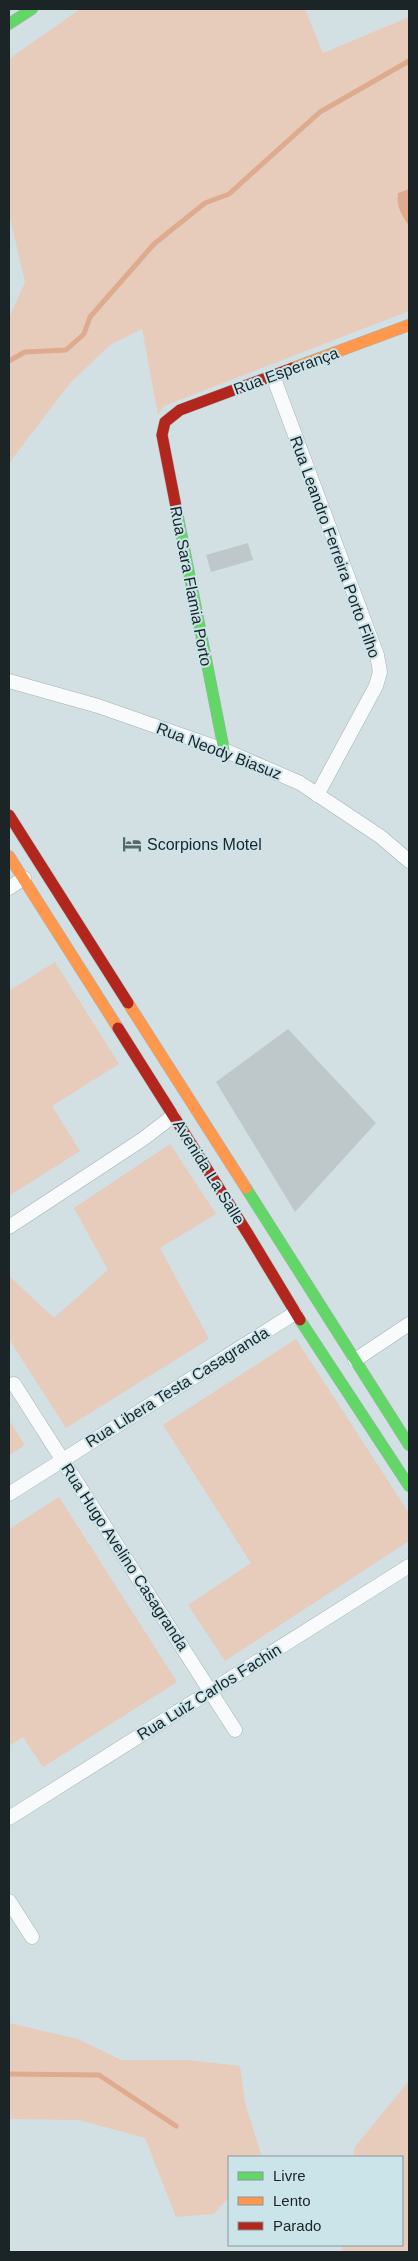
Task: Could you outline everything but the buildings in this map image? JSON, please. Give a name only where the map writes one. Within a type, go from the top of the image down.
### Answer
[{"type":"main road","points":[[9,24],[32,9]]},
{"type":"main road","name":"Rua Esperança","points":[[165,422],[180,410],[409,325]]},
{"type":"main road","name":"Rua Sara Flamia Porto","points":[[165,422],[162,435],[224,750]]},
{"type":"main road","name":"Avenida La Salle","points":[[9,816],[409,1445]]},
{"type":"main road","name":"Avenida La Salle","points":[[9,856],[296,1313],[409,1486]]},
{"type":"main road","points":[[59,933],[78,922]]},
{"type":"main road","points":[[248,1234],[268,1222]]},
{"type":"street","name":"Rua Leandro Ferreira Porto Filho","points":[[273,376],[377,655],[380,672],[376,686],[317,795]]},
{"type":"street","name":"Rua Neody Biasuz","points":[[9,681],[98,706],[224,750],[300,783],[381,837],[409,862]]},
{"type":"street","points":[[9,888],[24,878]]},
{"type":"street","points":[[9,1227],[142,1139],[173,1116]]},
{"type":"street","name":"Rua Libera Testa Casagranda","points":[[9,1494],[296,1313]]},
{"type":"street","points":[[355,1360],[409,1324]]},
{"type":"street","name":"Rua Hugo Avelino Casagranda","points":[[14,1384],[235,1730]]},
{"type":"street","name":"Rua Luiz Carlos Fachin","points":[[9,1818],[409,1566]]},
{"type":"street","points":[[9,1901],[32,1937]]},
{"type":"shaded area","points":[[80,9],[305,9],[323,53],[409,17],[409,311],[164,406],[158,415],[142,329],[110,345],[70,383],[9,463],[9,318],[25,282],[9,214],[9,59]]},
{"type":"shaded area","points":[[409,189],[409,226],[400,211],[398,193]]},
{"type":"shaded area","points":[[55,962],[119,1064],[52,1106],[80,1151],[9,1196],[9,991]]},
{"type":"shaded area","points":[[170,1144],[216,1214],[160,1248],[209,1339],[66,1428],[9,1339],[9,1276],[54,1318],[108,1270],[74,1208]]},
{"type":"shaded area","points":[[296,1339],[409,1513],[409,1541],[225,1661],[188,1605],[251,1563],[163,1425]]},
{"type":"shaded area","points":[[9,1420],[25,1445],[9,1455]]},
{"type":"shaded area","points":[[59,1497],[177,1682],[43,1767],[23,1737],[9,1746],[9,1529]]},
{"type":"shaded area","points":[[9,2023],[78,2039],[121,2060],[188,2060],[240,2066],[245,2103],[262,2156],[228,2156],[228,2198],[214,2214],[176,2217],[145,2138],[79,2120],[9,2119]]},
{"type":"shaded area","points":[[408,2082],[409,2252],[342,2252],[343,2246],[403,2246],[403,2156],[353,2156],[355,2147]]},
{"type":"waterway","points":[[9,361],[25,352],[66,350],[84,334],[90,317],[154,244],[205,203],[229,194],[320,112],[409,61]]},
{"type":"waterway","points":[[9,2074],[99,2075],[176,2126]]},
{"type":"traffic: fast","points":[[9,24],[32,9]]},
{"type":"traffic: fast","points":[[177,512],[224,750]]},
{"type":"traffic: fast","points":[[246,1188],[409,1445]]},
{"type":"traffic: fast","points":[[300,1320],[409,1486]]},
{"type":"traffic: slow","points":[[293,368],[409,325]]},
{"type":"traffic: slow","points":[[9,856],[118,1028]]},
{"type":"traffic: slow","points":[[128,1003],[246,1188]]},
{"type":"traffic: jam","points":[[177,512],[162,435],[165,422],[180,410],[293,368]]},
{"type":"traffic: jam","points":[[9,815],[128,1003]]},
{"type":"traffic: jam","points":[[118,1028],[300,1320]]},
{"type":"place","name":"Scorpions Motel","points":[[132,844]]}]
